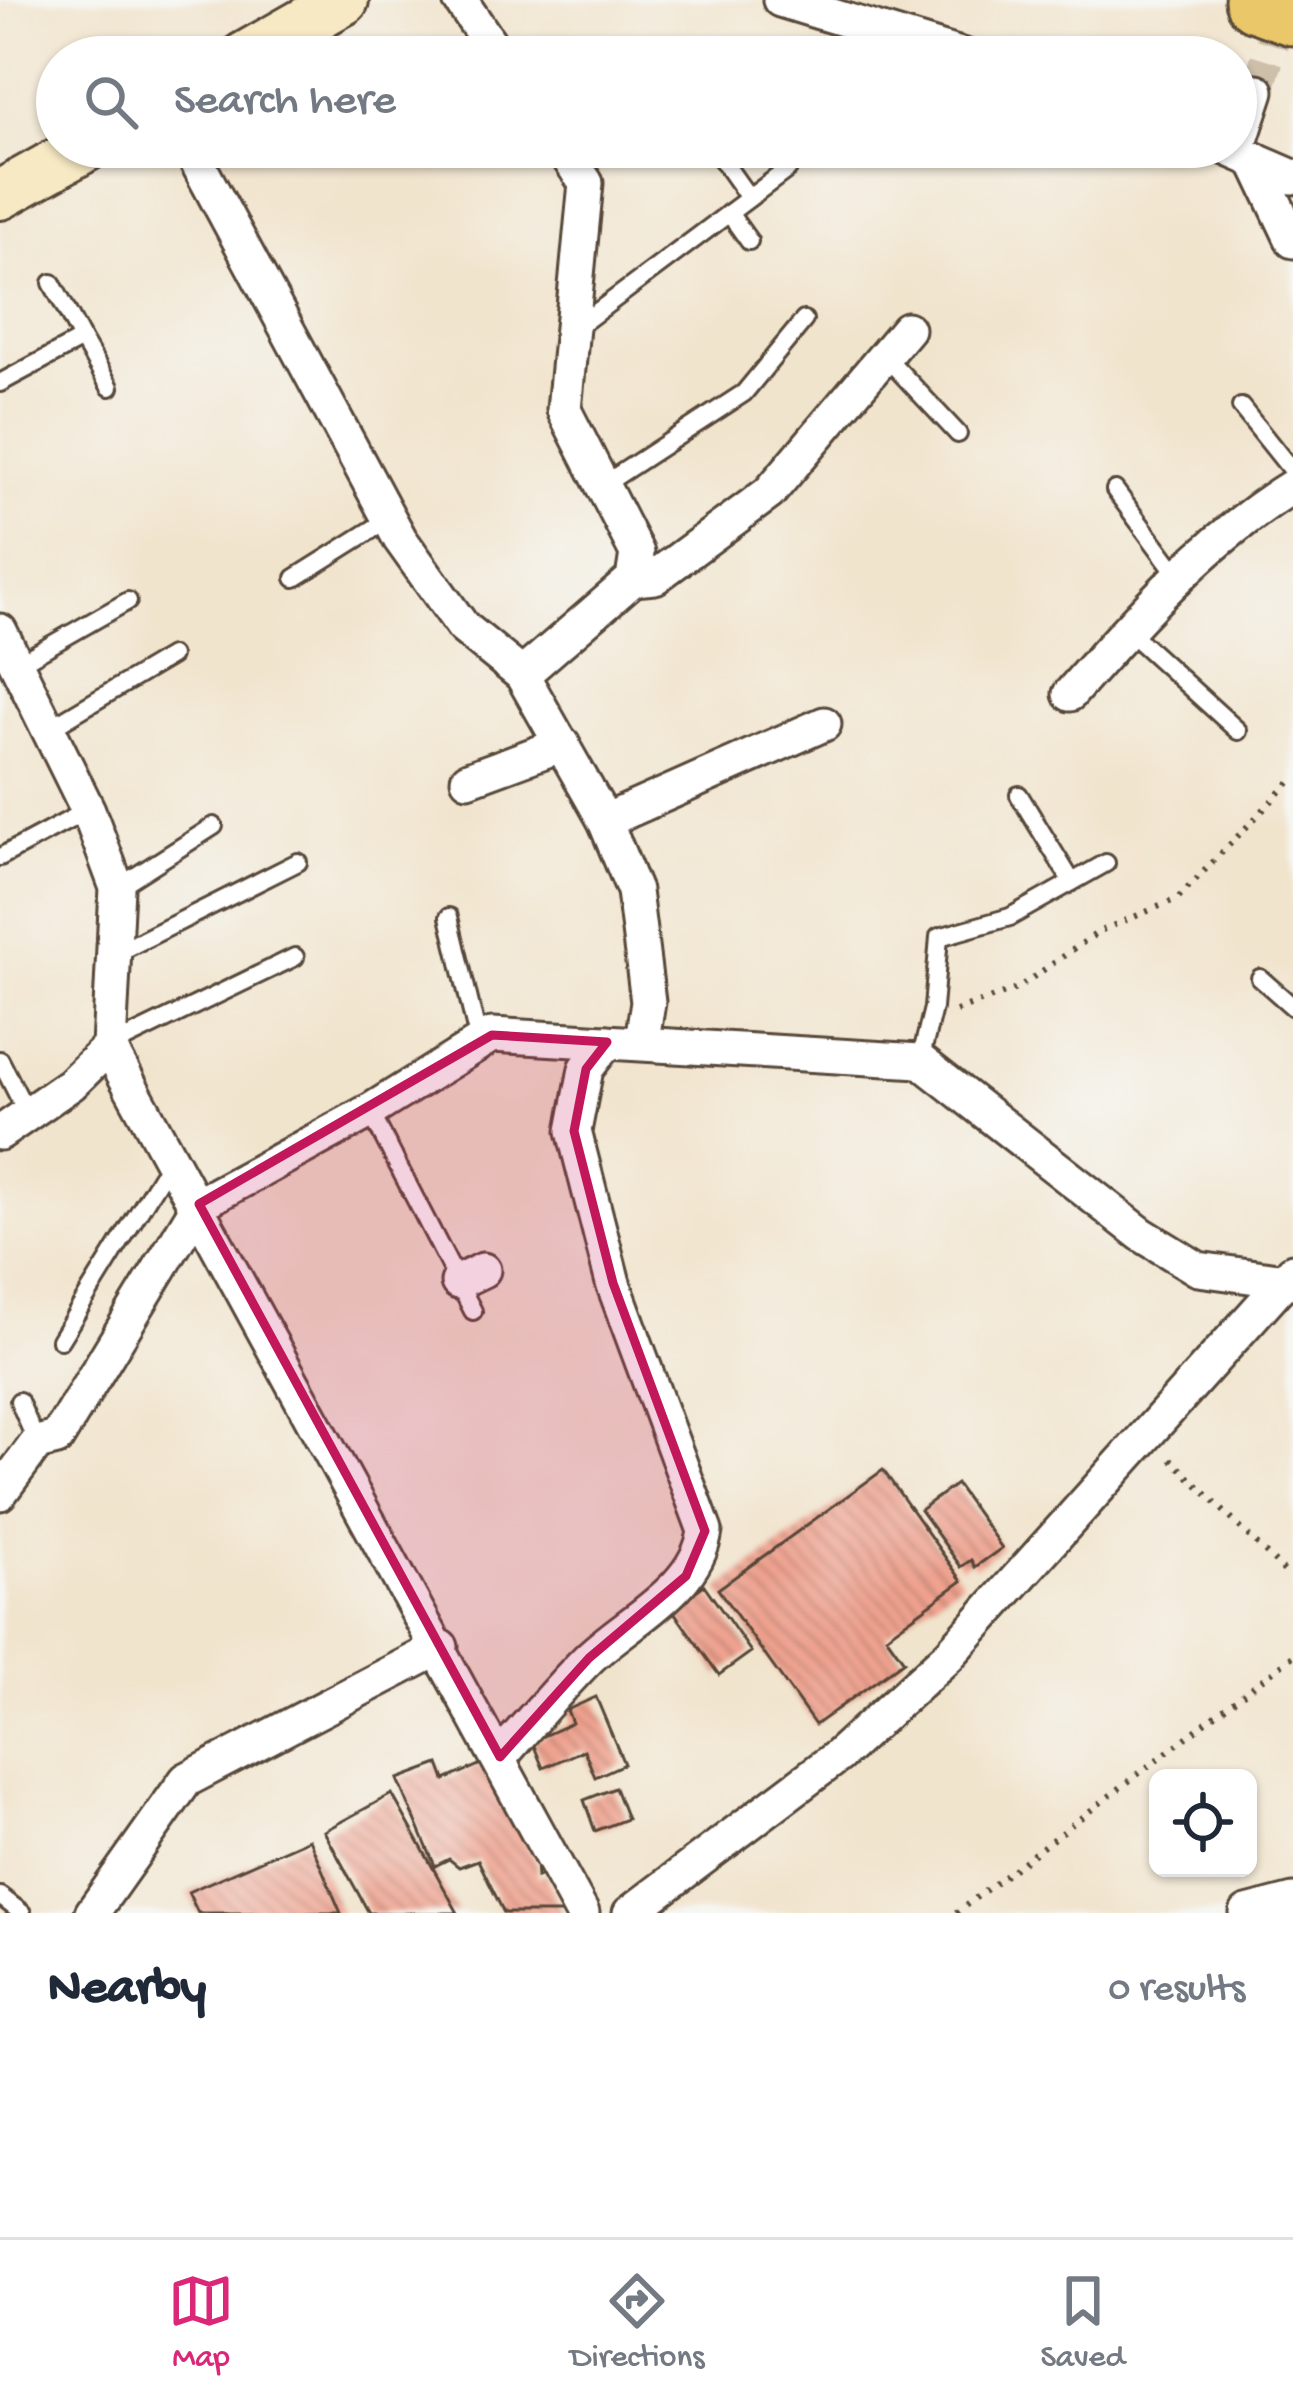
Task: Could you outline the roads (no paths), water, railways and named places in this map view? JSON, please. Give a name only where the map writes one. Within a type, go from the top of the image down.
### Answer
[{"type":"highway","points":[[1257,0],[1293,13]]},
{"type":"main road","points":[[281,36],[344,0]]},
{"type":"main road","points":[[0,195],[48,168]]},
{"type":"street","points":[[460,0],[485,36]]},
{"type":"street","points":[[780,0],[898,36]]},
{"type":"street","points":[[1257,161],[1293,177]]},
{"type":"street","points":[[200,168],[389,519],[463,627],[522,675],[605,821],[634,891],[648,1002],[642,1040]]},
{"type":"street","points":[[576,168],[586,183],[565,410],[606,483],[637,553],[633,578]]},
{"type":"street","points":[[1247,168],[1293,241]]},
{"type":"street","points":[[522,675],[633,578],[655,577],[769,493],[908,329]]},
{"type":"street","points":[[1070,694],[1126,629],[1180,578],[1293,486]]},
{"type":"street","points":[[6,646],[88,810],[117,888],[109,1048],[199,1204],[582,1913]]},
{"type":"street","points":[[605,821],[824,724]]},
{"type":"street","points":[[468,779],[563,744]]},
{"type":"street","points":[[0,1493],[37,1443],[57,1438],[199,1204],[370,1111],[492,1035],[642,1040],[920,1061],[1141,1234],[1198,1269],[1289,1279]]},
{"type":"street","points":[[500,1757],[589,1658],[686,1576],[702,1552],[705,1531],[613,1283],[574,1132],[586,1069],[607,1042]]},
{"type":"street","points":[[13,1123],[71,1084],[109,1048]]},
{"type":"street","points":[[630,1913],[838,1756],[950,1655],[1289,1279]]},
{"type":"street","points":[[92,1913],[186,1780],[441,1647]]},
{"type":"street","points":[[1247,1913],[1293,1900]]},
{"type":"lane","points":[[728,168],[749,198]]},
{"type":"lane","points":[[572,332],[788,169]]},
{"type":"lane","points":[[729,213],[749,242]]},
{"type":"lane","points":[[52,283],[110,387]]},
{"type":"lane","points":[[606,483],[744,393],[804,320]]},
{"type":"lane","points":[[0,383],[82,339]]},
{"type":"lane","points":[[757,343],[767,361]]},
{"type":"lane","points":[[885,356],[958,434]]},
{"type":"lane","points":[[1241,407],[1293,472]]},
{"type":"lane","points":[[1115,490],[1180,578]]},
{"type":"lane","points":[[295,578],[389,519]]},
{"type":"lane","points":[[6,646],[128,601]]},
{"type":"lane","points":[[1126,629],[1238,731]]},
{"type":"lane","points":[[48,729],[171,656]]},
{"type":"lane","points":[[1019,795],[1072,882]]},
{"type":"lane","points":[[0,857],[88,810]]},
{"type":"lane","points":[[117,888],[214,826]]},
{"type":"lane","points":[[117,953],[298,862]]},
{"type":"lane","points":[[920,1061],[930,1021],[939,937],[1010,916],[1106,862]]},
{"type":"lane","points":[[448,916],[479,1042]]},
{"type":"lane","points":[[109,1048],[295,957]]},
{"type":"lane","points":[[1260,978],[1293,1007]]},
{"type":"lane","points":[[0,1060],[13,1123]]},
{"type":"lane","points":[[370,1111],[471,1288]]},
{"type":"lane","points":[[60,1340],[161,1176],[176,1162]]},
{"type":"lane","points":[[19,1401],[37,1443]]},
{"type":"lane","points":[[0,1896],[22,1913]]},
{"type":"tunnel","points":[[1257,91],[1286,0]]}]
